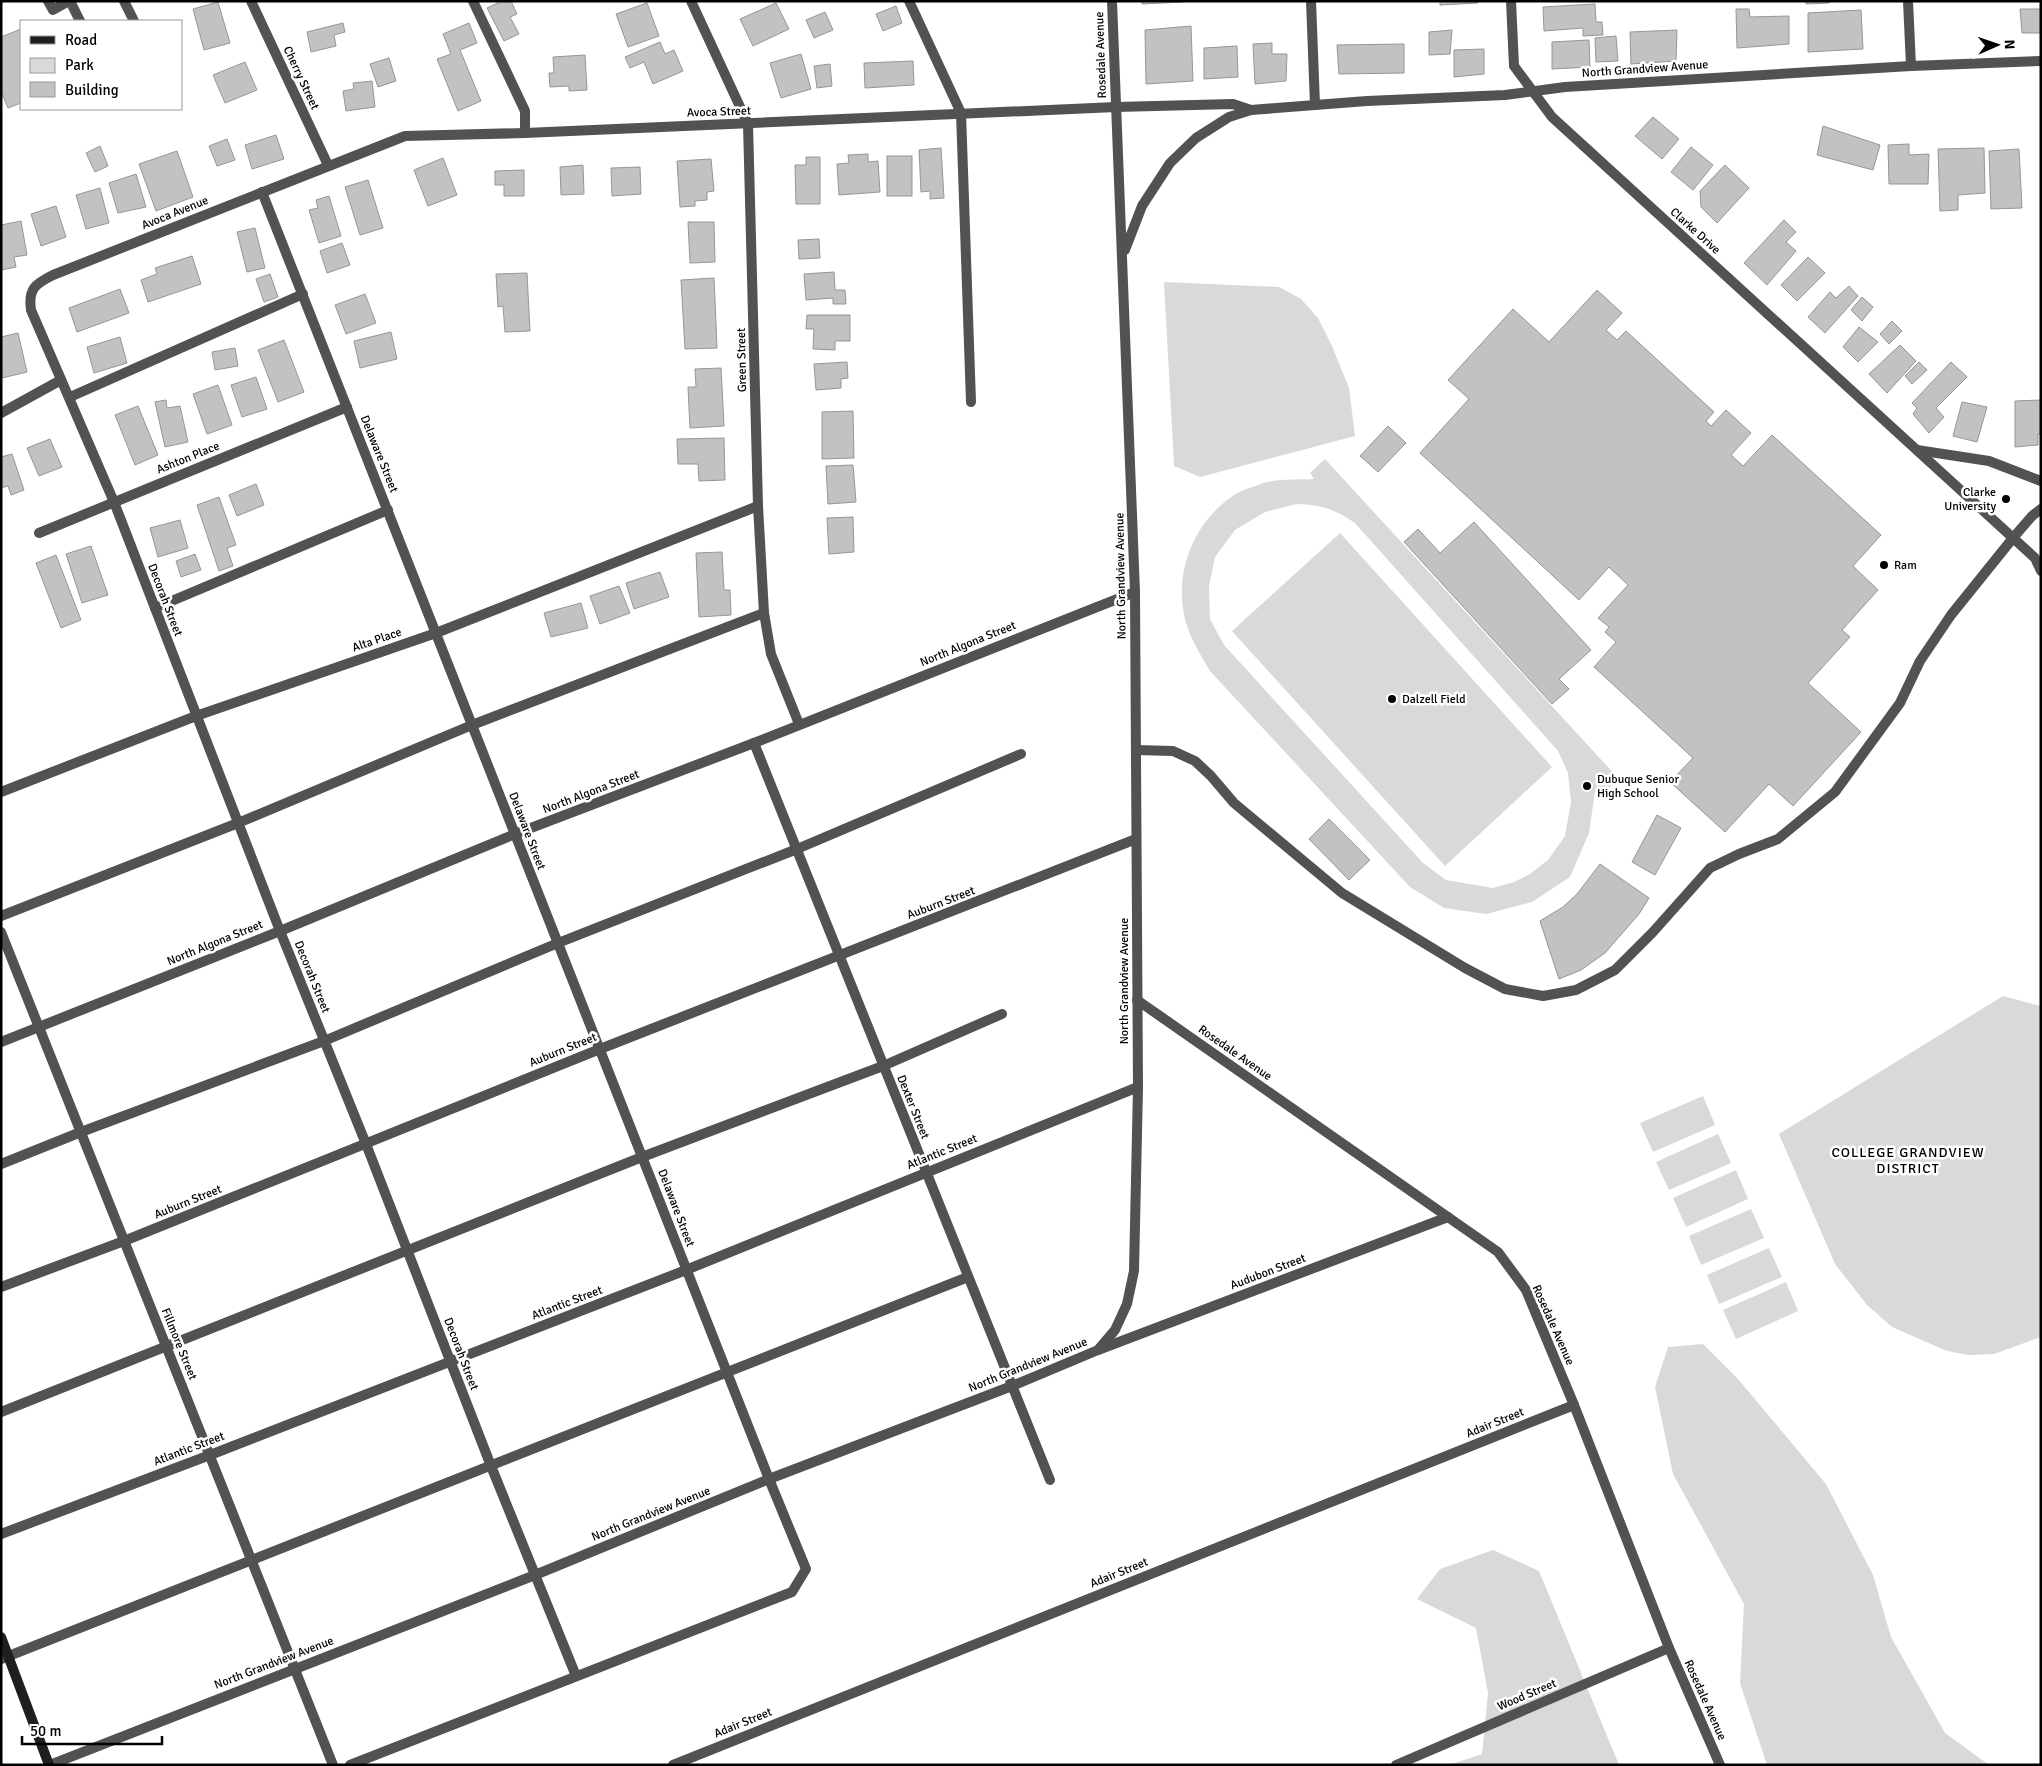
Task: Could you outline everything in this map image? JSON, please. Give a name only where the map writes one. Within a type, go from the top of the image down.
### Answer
[{"type":"main road","points":[[1,1637],[5,1658],[49,1765]]},
{"type":"street","points":[[48,1],[52,10],[70,1],[80,20]]},
{"type":"street","points":[[124,1],[134,20]]},
{"type":"street","name":"Cherry Street","points":[[251,1],[328,164]]},
{"type":"street","points":[[473,1],[524,111],[525,133]]},
{"type":"street","name":"Green Street","points":[[691,1],[748,124],[758,506],[764,612],[771,654],[799,724]]},
{"type":"street","points":[[909,1],[961,113],[971,402]]},
{"type":"street","name":"Rosedale Avenue","points":[[1112,1],[1116,107]]},
{"type":"street","points":[[1311,1],[1315,105]]},
{"type":"street","name":"Clarke Drive","points":[[1511,1],[1514,66],[1552,117],[2035,558],[2041,571]]},
{"type":"street","points":[[1908,1],[1911,66]]},
{"type":"street","name":"North Grandview Avenue","points":[[1123,255],[1142,206],[1170,163],[1196,138],[1229,117],[1251,110],[1504,95],[1565,87],[2041,60]]},
{"type":"street","name":"North Grandview Avenue","points":[[49,1765],[535,1575],[769,1479],[1012,1386],[1098,1350],[1115,1330],[1128,1304],[1134,1271],[1138,1087],[1135,592],[1116,107],[1233,104],[1251,110]]},
{"type":"street","name":"Avoca Street","points":[[328,164],[405,136],[748,124],[1116,107]]},
{"type":"street","name":"Avoca Avenue","points":[[33,288],[41,281],[53,275],[328,164]]},
{"type":"street","name":"Delaware Street","points":[[262,192],[686,1270],[806,1569],[792,1592],[576,1676]]},
{"type":"street","name":"Decorah Street","points":[[33,288],[29,299],[31,310],[61,380],[70,396],[114,502],[280,931],[576,1676]]},
{"type":"street","points":[[70,396],[303,294]]},
{"type":"street","points":[[1,413],[61,380]]},
{"type":"street","name":"Ashton Place","points":[[39,533],[347,407]]},
{"type":"street","points":[[1917,450],[1989,462],[2041,481]]},
{"type":"street","name":"Alta Place","points":[[1,792],[196,716],[436,633],[758,506]]},
{"type":"street","points":[[1136,750],[1173,751],[1195,761],[1234,803],[1342,893],[1465,968],[1505,989],[1543,996],[1576,990],[1615,970],[1653,932],[1710,868],[1739,854],[1778,840],[1835,792],[1900,703],[1920,661],[1951,615],[2013,538],[2032,516],[2041,509]]},
{"type":"street","points":[[155,608],[388,510]]},
{"type":"street","name":"North Algona Street","points":[[1,1042],[280,931],[515,834],[1135,592]]},
{"type":"street","points":[[1,916],[238,823],[472,725],[764,612]]},
{"type":"street","name":"Dexter Street","points":[[754,742],[1050,1480]]},
{"type":"street","points":[[1,1164],[324,1041],[558,943],[796,849],[1021,754]]},
{"type":"street","name":"Auburn Street","points":[[1,1287],[124,1241],[600,1049],[1136,839]]},
{"type":"street","name":"Fillmore Street","points":[[1,932],[333,1765]]},
{"type":"street","name":"Rosedale Avenue","points":[[1137,1000],[1498,1252],[1526,1290],[1574,1405],[1669,1648],[1720,1765]]},
{"type":"street","points":[[1,1412],[642,1157],[884,1066],[1002,1014]]},
{"type":"street","name":"Atlantic Street","points":[[1,1534],[686,1270],[1138,1087]]},
{"type":"street","name":"Audubon Street","points":[[1098,1350],[1448,1217]]},
{"type":"street","points":[[5,1658],[968,1277]]},
{"type":"street","name":"Adair Street","points":[[673,1765],[1574,1405]]},
{"type":"street","name":"Wood Street","points":[[1396,1765],[1669,1648]]},
{"type":"street","points":[[350,1765],[576,1676]]},
{"type":"green space","points":[[1164,282],[1279,287],[1301,299],[1318,318],[1349,388],[1355,436],[1200,477],[1174,466]]},
{"type":"green space","points":[[1325,459],[1618,778],[1601,797],[1595,791],[1589,833],[1570,877],[1532,902],[1486,914],[1444,908],[1410,887],[1210,671],[1194,643],[1184,616],[1183,578],[1187,559],[1203,525],[1215,510],[1240,492],[1271,481],[1314,479],[1310,473]],"holes":[[[1296,504],[1327,508],[1355,523],[1558,751],[1568,773],[1571,802],[1565,836],[1548,860],[1530,874],[1514,882],[1493,888],[1446,880],[1423,863],[1224,645],[1210,619],[1209,586],[1215,557],[1235,530],[1265,512]]]},
{"type":"green space","name":"Dalzell Field","points":[[1340,533],[1552,767],[1445,866],[1232,631]]},
{"type":"green space","points":[[2003,996],[2041,1006],[2041,1337],[1994,1354],[1969,1355],[1947,1351],[1892,1327],[1867,1305],[1835,1264],[1779,1134]]},
{"type":"green space","points":[[1703,1096],[1715,1125],[1653,1152],[1640,1123]]},
{"type":"green space","points":[[1718,1134],[1731,1163],[1669,1190],[1656,1162]]},
{"type":"green space","points":[[1736,1170],[1748,1199],[1686,1227],[1673,1198]]},
{"type":"green space","points":[[1751,1209],[1764,1238],[1701,1265],[1689,1236]]},
{"type":"green space","points":[[1769,1248],[1782,1277],[1719,1304],[1707,1275]]},
{"type":"green space","points":[[1786,1282],[1798,1311],[1736,1339],[1723,1310]]},
{"type":"green space","points":[[1703,1344],[1738,1379],[1826,1484],[1873,1575],[1891,1637],[1945,1733],[1989,1765],[1767,1765],[1740,1683],[1744,1604],[1673,1474],[1655,1387],[1668,1347]]},
{"type":"green space","points":[[1493,1550],[1539,1571],[1619,1765],[1449,1765],[1482,1754],[1488,1693],[1476,1628],[1417,1599],[1440,1569]]},
{"type":"building","points":[[502,1],[511,1],[517,14],[510,17],[519,34],[504,41],[487,8]]},
{"type":"building","points":[[1142,1],[1183,1],[1183,2],[1142,4]]},
{"type":"building","points":[[1440,1],[1478,1],[1478,3],[1440,5]]},
{"type":"building","points":[[1806,1],[1829,1],[1829,3],[1806,4]]},
{"type":"building","points":[[218,2],[230,43],[204,50],[193,9]]},
{"type":"building","points":[[647,3],[659,36],[628,47],[616,14]]},
{"type":"building","points":[[776,3],[789,29],[753,46],[740,19]]},
{"type":"building","points":[[1595,4],[1596,22],[1602,22],[1603,35],[1583,36],[1583,28],[1544,31],[1543,7]]},
{"type":"building","points":[[896,6],[902,23],[883,31],[876,14]]},
{"type":"building","points":[[1736,9],[1749,9],[1750,17],[1789,16],[1789,44],[1737,48]]},
{"type":"building","points":[[2020,9],[2041,9],[2041,33],[2022,33]]},
{"type":"building","points":[[1861,10],[1863,49],[1808,52],[1808,13]]},
{"type":"building","points":[[825,12],[833,30],[814,38],[806,20]]},
{"type":"building","points":[[343,23],[345,32],[334,35],[336,46],[311,52],[307,32]]},
{"type":"building","points":[[469,23],[477,43],[460,50],[481,101],[458,111],[437,59],[451,54],[443,34]]},
{"type":"building","points":[[1191,26],[1193,81],[1146,84],[1145,30]]},
{"type":"building","points":[[20,29],[20,103],[8,108],[1,91],[1,37]]},
{"type":"building","points":[[1452,30],[1450,54],[1429,55],[1429,32]]},
{"type":"building","points":[[1677,30],[1676,61],[1631,64],[1630,32]]},
{"type":"building","points":[[1616,36],[1618,61],[1596,62],[1595,38]]},
{"type":"building","points":[[1589,40],[1590,67],[1552,69],[1552,42]]},
{"type":"building","points":[[660,42],[665,54],[674,50],[683,71],[653,84],[644,62],[630,68],[625,57]]},
{"type":"building","points":[[1272,43],[1272,54],[1287,54],[1286,81],[1255,84],[1253,44]]},
{"type":"building","points":[[1404,44],[1404,73],[1339,74],[1337,45]]},
{"type":"building","points":[[1237,46],[1238,77],[1204,79],[1204,48]]},
{"type":"building","points":[[1484,49],[1484,74],[1454,77],[1454,50]]},
{"type":"building","points":[[801,54],[811,89],[781,98],[770,63]]},
{"type":"building","points":[[585,55],[587,90],[569,91],[569,86],[550,87],[549,73],[554,73],[553,57]]},
{"type":"building","points":[[389,58],[396,81],[378,87],[370,64]]},
{"type":"building","points":[[913,61],[914,85],[865,88],[864,63]]},
{"type":"building","points":[[245,62],[257,90],[225,103],[213,75]]},
{"type":"building","points":[[830,64],[832,86],[817,88],[814,66]]},
{"type":"building","points":[[372,81],[375,107],[346,111],[343,91],[354,89],[353,83]]},
{"type":"building","points":[[1653,117],[1679,139],[1662,159],[1635,136]]},
{"type":"building","points":[[1823,126],[1880,145],[1873,170],[1817,155]]},
{"type":"building","points":[[276,135],[284,159],[252,169],[245,145]]},
{"type":"building","points":[[227,139],[235,160],[217,166],[209,146]]},
{"type":"building","points":[[1909,144],[1909,155],[1929,154],[1928,184],[1889,184],[1888,145]]},
{"type":"building","points":[[100,146],[108,166],[95,172],[86,153]]},
{"type":"building","points":[[1691,147],[1713,165],[1693,190],[1671,172]]},
{"type":"building","points":[[941,148],[944,198],[930,199],[930,191],[921,192],[919,150]]},
{"type":"building","points":[[1984,148],[1985,193],[1958,195],[1958,210],[1940,211],[1938,149]]},
{"type":"building","points":[[2019,149],[2022,208],[1991,209],[1989,151]]},
{"type":"building","points":[[177,151],[193,197],[156,211],[139,164]]},
{"type":"building","points":[[868,154],[868,162],[878,161],[880,192],[839,195],[837,164],[849,163],[848,155]]},
{"type":"building","points":[[887,156],[912,156],[912,196],[887,196]]},
{"type":"building","points":[[806,157],[820,157],[820,204],[796,204],[795,165],[806,165]]},
{"type":"building","points":[[443,158],[457,195],[428,206],[414,170]]},
{"type":"building","points":[[711,159],[714,191],[707,192],[707,200],[695,201],[695,206],[680,207],[677,161]]},
{"type":"building","points":[[583,165],[584,194],[561,195],[560,167]]},
{"type":"building","points":[[1725,165],[1749,188],[1717,223],[1701,207],[1700,191]]},
{"type":"building","points":[[640,167],[641,194],[612,196],[611,168]]},
{"type":"building","points":[[524,170],[524,196],[504,196],[504,185],[495,185],[495,171]]},
{"type":"building","points":[[136,174],[146,207],[118,213],[109,183]]},
{"type":"building","points":[[368,180],[383,228],[360,235],[345,187]]},
{"type":"building","points":[[100,188],[109,223],[86,229],[76,195]]},
{"type":"building","points":[[329,196],[341,236],[319,243],[309,210],[318,208],[316,200]]},
{"type":"building","points":[[56,206],[66,237],[41,246],[31,214]]},
{"type":"building","points":[[1784,220],[1796,232],[1786,242],[1796,251],[1767,285],[1744,263]]},
{"type":"building","points":[[21,221],[27,255],[14,257],[16,267],[1,270],[1,225]]},
{"type":"building","points":[[688,222],[714,222],[715,262],[690,263]]},
{"type":"building","points":[[255,228],[265,268],[247,272],[237,232]]},
{"type":"building","points":[[819,239],[820,258],[799,259],[798,240]]},
{"type":"building","points":[[342,243],[350,265],[327,273],[320,251]]},
{"type":"building","points":[[192,256],[201,284],[148,302],[141,280],[157,274],[155,268]]},
{"type":"building","points":[[1808,257],[1825,273],[1797,301],[1781,285]]},
{"type":"building","points":[[834,272],[835,290],[845,290],[846,304],[833,304],[833,298],[806,300],[804,274]]},
{"type":"building","points":[[527,273],[530,331],[505,332],[503,306],[498,307],[496,274]]},
{"type":"building","points":[[270,274],[278,297],[264,302],[256,279]]},
{"type":"building","points":[[714,278],[717,348],[685,349],[681,280]]},
{"type":"building","points":[[1849,286],[1858,296],[1825,333],[1808,317],[1830,292],[1836,298]]},
{"type":"building","points":[[120,289],[129,313],[77,332],[69,308]]},
{"type":"building","points":[[1597,290],[1622,313],[1606,330],[1617,340],[1626,331],[1714,412],[1706,421],[1711,426],[1726,410],[1751,433],[1731,455],[1743,466],[1772,435],[1881,535],[1853,566],[1878,590],[1842,630],[1850,637],[1808,683],[1861,732],[1793,806],[1769,784],[1725,832],[1670,782],[1693,758],[1594,667],[1616,642],[1605,632],[1609,627],[1598,618],[1628,585],[1609,567],[1579,600],[1420,453],[1469,399],[1448,380],[1513,309],[1549,342]]},
{"type":"building","points":[[365,294],[376,323],[346,334],[335,305]]},
{"type":"building","points":[[1862,297],[1873,307],[1862,321],[1851,310]]},
{"type":"building","points":[[807,315],[850,315],[850,341],[835,341],[835,350],[813,349],[814,329],[806,329]]},
{"type":"building","points":[[1892,321],[1902,331],[1889,344],[1880,334]]},
{"type":"building","points":[[1859,327],[1878,342],[1858,362],[1843,347]]},
{"type":"building","points":[[391,332],[397,359],[360,368],[354,341]]},
{"type":"building","points":[[18,333],[27,372],[2,378],[1,337]]},
{"type":"building","points":[[120,337],[127,363],[94,373],[87,347]]},
{"type":"building","points":[[284,340],[304,392],[278,402],[258,350]]},
{"type":"building","points":[[1900,345],[1916,361],[1887,393],[1869,374]]},
{"type":"building","points":[[235,348],[238,366],[215,370],[212,352]]},
{"type":"building","points":[[847,362],[848,378],[841,379],[841,388],[816,390],[814,364]]},
{"type":"building","points":[[1919,362],[1927,370],[1912,384],[1905,376]]},
{"type":"building","points":[[1951,362],[1967,377],[1936,408],[1944,417],[1929,433],[1913,414],[1917,408],[1912,403]]},
{"type":"building","points":[[721,368],[724,426],[690,428],[688,387],[696,387],[695,369]]},
{"type":"building","points":[[256,377],[267,409],[242,417],[231,385]]},
{"type":"building","points":[[218,385],[232,425],[207,434],[193,394]]},
{"type":"building","points":[[166,400],[167,408],[180,406],[188,442],[165,447],[155,402]]},
{"type":"building","points":[[2041,400],[2041,434],[2038,434],[2038,445],[2015,447],[2015,401]]},
{"type":"building","points":[[1962,402],[1987,407],[1977,442],[1953,436]]},
{"type":"building","points":[[138,406],[158,455],[135,465],[115,415]]},
{"type":"building","points":[[853,411],[854,458],[822,459],[822,412]]},
{"type":"building","points":[[1388,426],[1406,443],[1378,472],[1360,456]]},
{"type":"building","points":[[724,438],[725,480],[699,481],[698,464],[678,464],[677,439]]},
{"type":"building","points":[[50,439],[62,467],[39,476],[27,448]]},
{"type":"building","points":[[12,454],[24,490],[11,495],[8,486],[1,488],[1,457]]},
{"type":"building","points":[[853,465],[856,502],[828,504],[826,466]]},
{"type":"building","points":[[256,484],[264,505],[237,516],[229,495]]},
{"type":"building","points":[[219,497],[236,545],[227,548],[233,566],[219,571],[197,505]]},
{"type":"building","points":[[853,517],[854,552],[829,554],[827,518]]},
{"type":"building","points":[[180,520],[188,548],[158,557],[150,528]]},
{"type":"building","points":[[1474,522],[1591,650],[1559,679],[1569,689],[1552,704],[1404,542],[1418,529],[1440,553]]},
{"type":"building","points":[[91,546],[108,595],[82,603],[66,554]]},
{"type":"building","points":[[722,552],[724,590],[730,590],[731,615],[699,617],[696,553]]},
{"type":"building","points":[[195,554],[201,570],[181,577],[176,561]]},
{"type":"building","points":[[56,555],[81,620],[61,628],[36,563]]},
{"type":"building","points":[[660,572],[669,597],[634,609],[626,583]]},
{"type":"building","points":[[619,586],[630,613],[600,624],[590,596]]},
{"type":"building","points":[[581,603],[588,628],[551,637],[544,613]]},
{"type":"building","points":[[1657,815],[1681,828],[1655,875],[1632,862]]},
{"type":"building","points":[[1329,819],[1370,860],[1349,880],[1309,839]]},
{"type":"building","points":[[1600,864],[1649,898],[1639,914],[1605,953],[1581,970],[1559,979],[1540,921],[1563,907],[1577,894]]},
{"type":"place","name":"Clarke University","points":[[2006,499]]},
{"type":"place","name":"Ram","points":[[1884,565]]},
{"type":"place","name":"Dalzell Field","points":[[1392,699]]},
{"type":"place","name":"Dubuque Senior High School","points":[[1587,786]]},
{"type":"district","name":"COLLEGE GRANDVIEW DISTRICT","points":[[1908,1160]]}]
